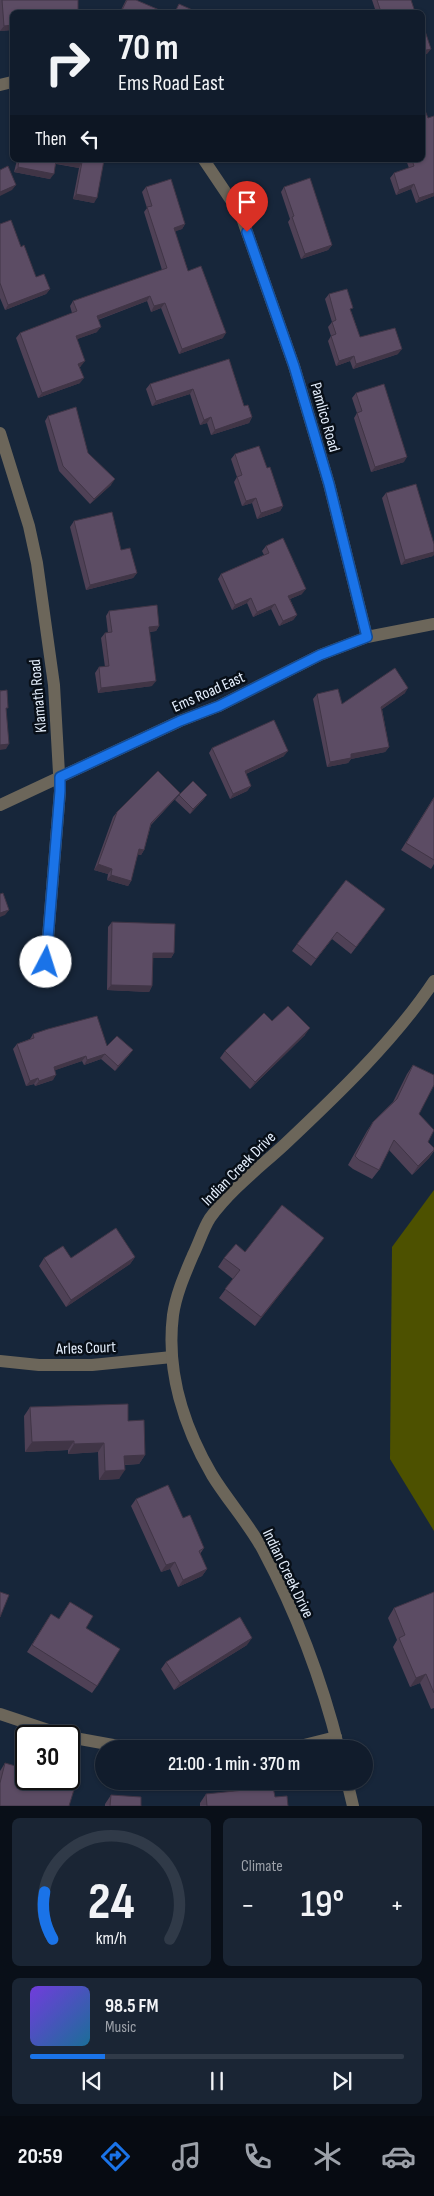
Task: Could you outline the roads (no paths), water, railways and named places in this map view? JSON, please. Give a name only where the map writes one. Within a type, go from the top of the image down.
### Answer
[{"type":"street","name":"Pamlico Road","points":[[205,162],[241,215],[294,366],[329,484],[367,637]]},
{"type":"street","name":"Klamath Road","points":[[0,433],[30,526],[54,684],[60,791],[46,962]]},
{"type":"street","name":"Ems Road East","points":[[0,804],[180,721],[219,706],[320,655],[367,637],[434,624]]},
{"type":"street","name":"Indian Creek Drive","points":[[336,1740],[329,1708],[291,1610],[266,1557],[212,1474],[186,1420],[173,1376],[173,1315],[182,1282],[210,1219],[243,1181],[283,1146],[358,1072],[422,1000],[434,982]]},
{"type":"street","name":"Arles Court","points":[[0,1360],[39,1365],[92,1365],[172,1357]]},
{"type":"street","points":[[0,1714],[34,1725]]},
{"type":"street","points":[[80,1738],[95,1741]]},
{"type":"street","points":[[349,1790],[353,1806]]}]
